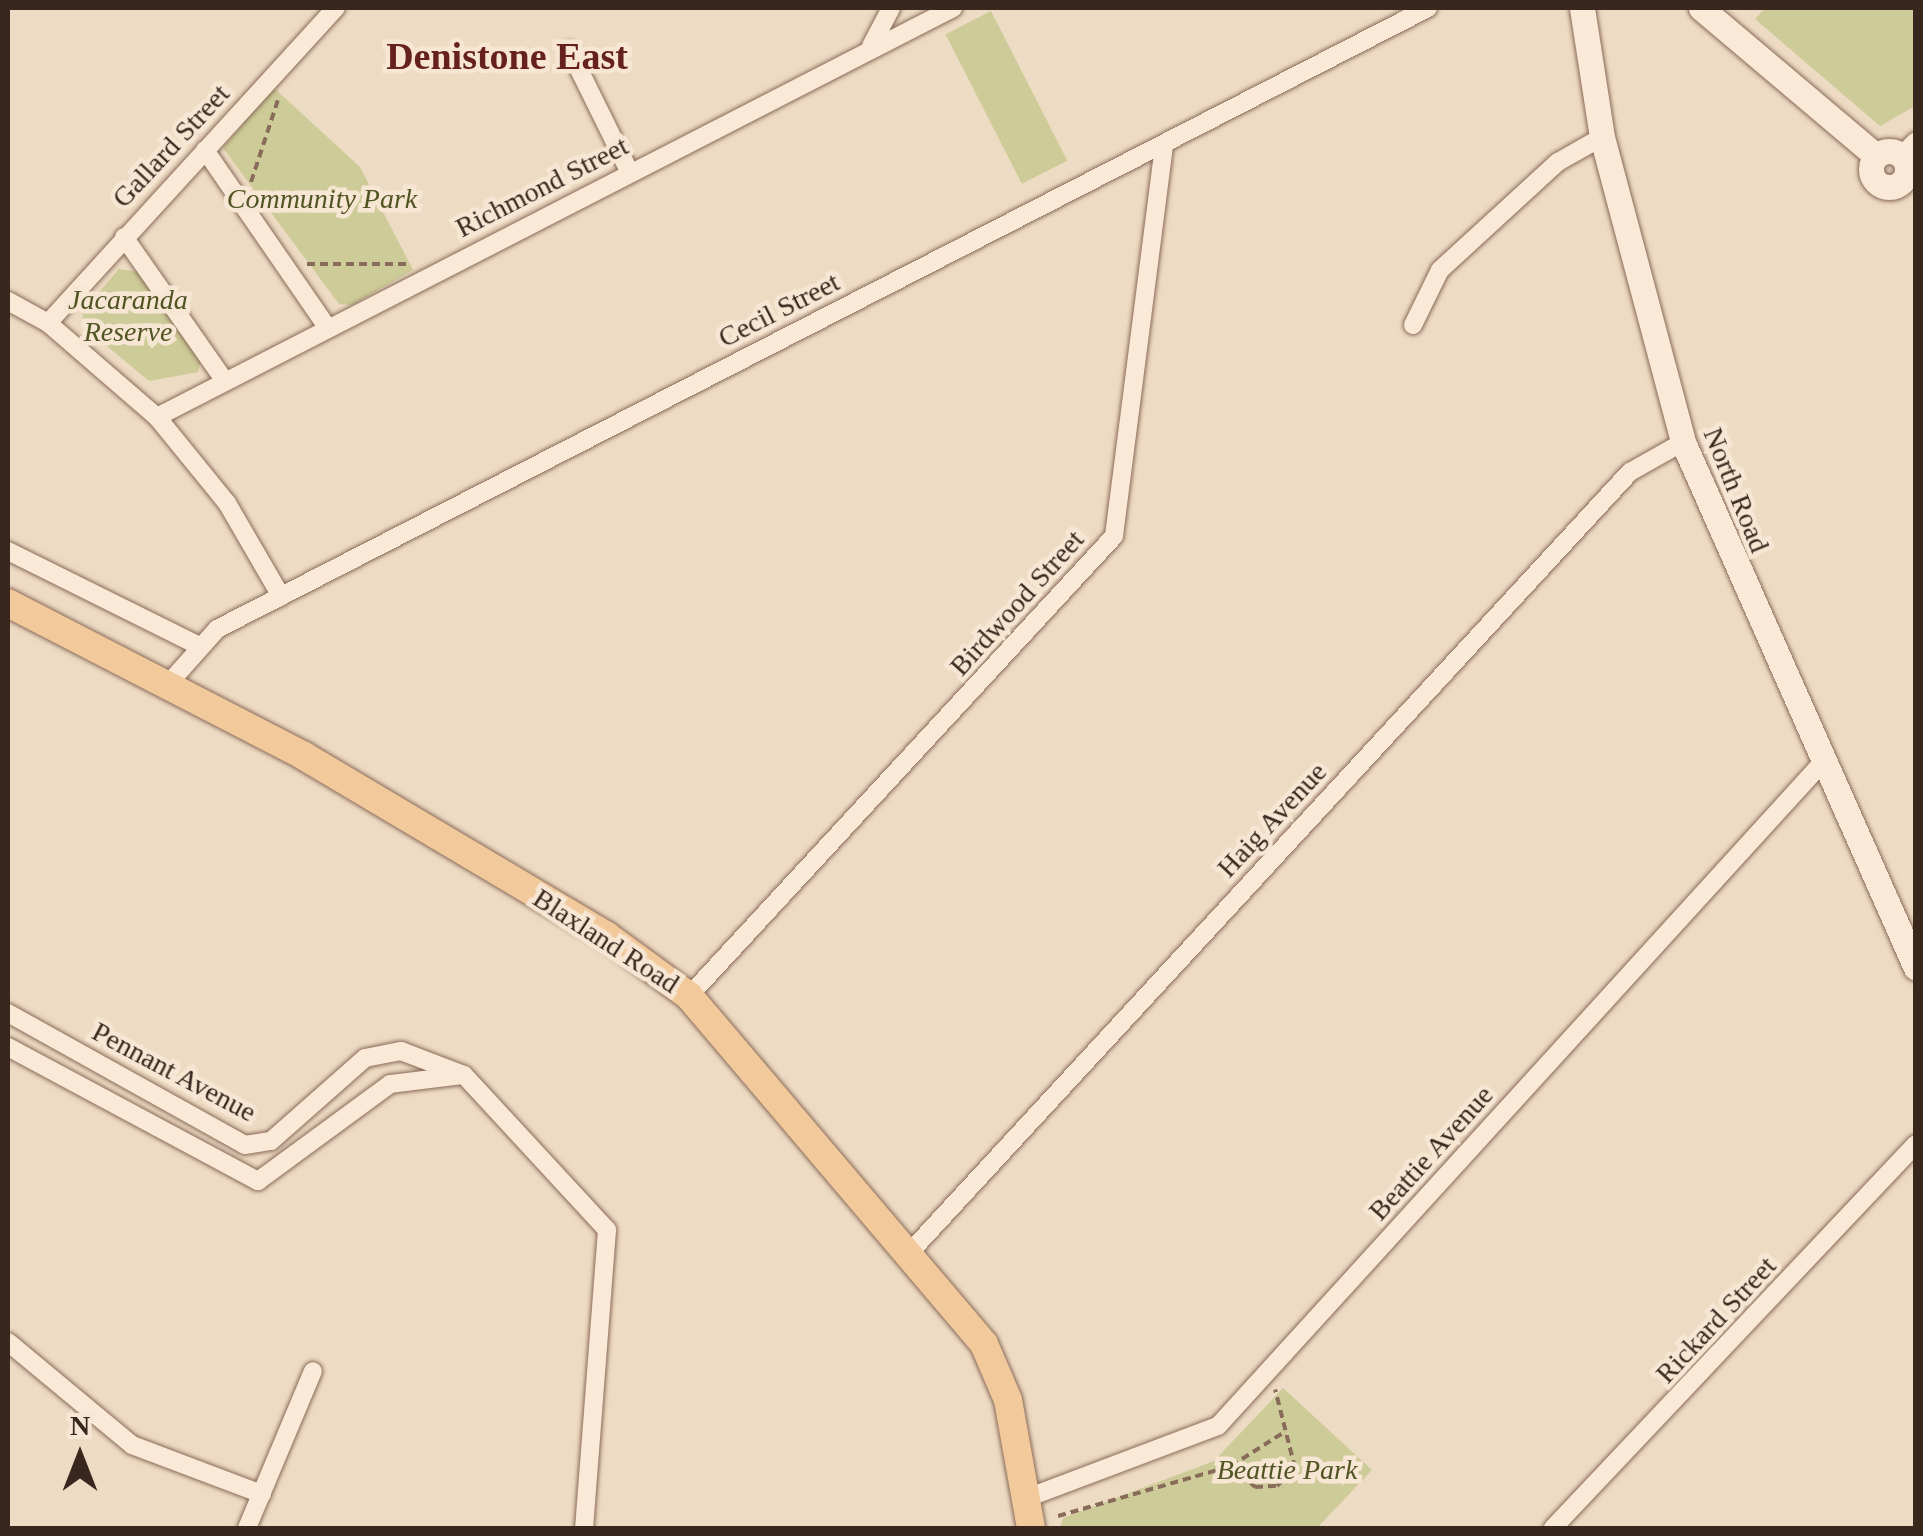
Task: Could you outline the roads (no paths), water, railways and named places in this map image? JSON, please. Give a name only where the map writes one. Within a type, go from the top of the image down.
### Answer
[{"type":"main road","name":"Blaxland Road","points":[[8,603],[170,682],[607,936],[690,996],[912,1250],[996,1370],[1031,1528]]},
{"type":"street","name":"Gallard Street","points":[[48,323],[336,8]]},
{"type":"street","points":[[866,52],[892,8]]},
{"type":"street","name":"Richmond Street","points":[[157,416],[952,8]]},
{"type":"street","name":"Cecil Street","points":[[170,682],[197,645],[282,596],[1428,8]]},
{"type":"street","name":"North Road","points":[[1582,8],[1602,136],[1683,442],[1820,764],[1916,968]]},
{"type":"street","points":[[1701,8],[1902,166]]},
{"type":"street","points":[[570,51],[630,173]]},
{"type":"street","points":[[1413,325],[1440,270],[1558,162],[1602,136]]},
{"type":"street","name":"Birdwood Street","points":[[690,996],[1114,536],[1164,144]]},
{"type":"street","points":[[204,150],[328,328]]},
{"type":"street","points":[[124,237],[225,381]]},
{"type":"street","points":[[8,301],[48,323],[157,416],[227,503],[282,596]]},
{"type":"street","name":"Haig Avenue","points":[[912,1250],[1630,472],[1683,442]]},
{"type":"street","points":[[8,551],[197,645]]},
{"type":"street","name":"Beattie Avenue","points":[[1027,1498],[1218,1426],[1820,764]]},
{"type":"street","name":"Pennant Avenue","points":[[8,1013],[245,1145],[271,1141],[365,1058],[401,1052],[464,1075],[608,1230],[584,1528]]},
{"type":"street","name":"Pennant Avenue","points":[[8,1047],[258,1181],[390,1084],[464,1075]]},
{"type":"street","name":"Rickard Street","points":[[1553,1528],[1916,1144]]},
{"type":"street","points":[[8,1342],[132,1446],[262,1494]]},
{"type":"street","points":[[247,1528],[313,1371]]},
{"type":"district","name":"Denistone East","points":[[507,57]]},
{"type":"park label","name":"Community Park","points":[[322,199]]},
{"type":"park label","name":"Jacaranda Reserve","points":[[128,316]]},
{"type":"park label","name":"Beattie Park","points":[[1287,1470]]}]
